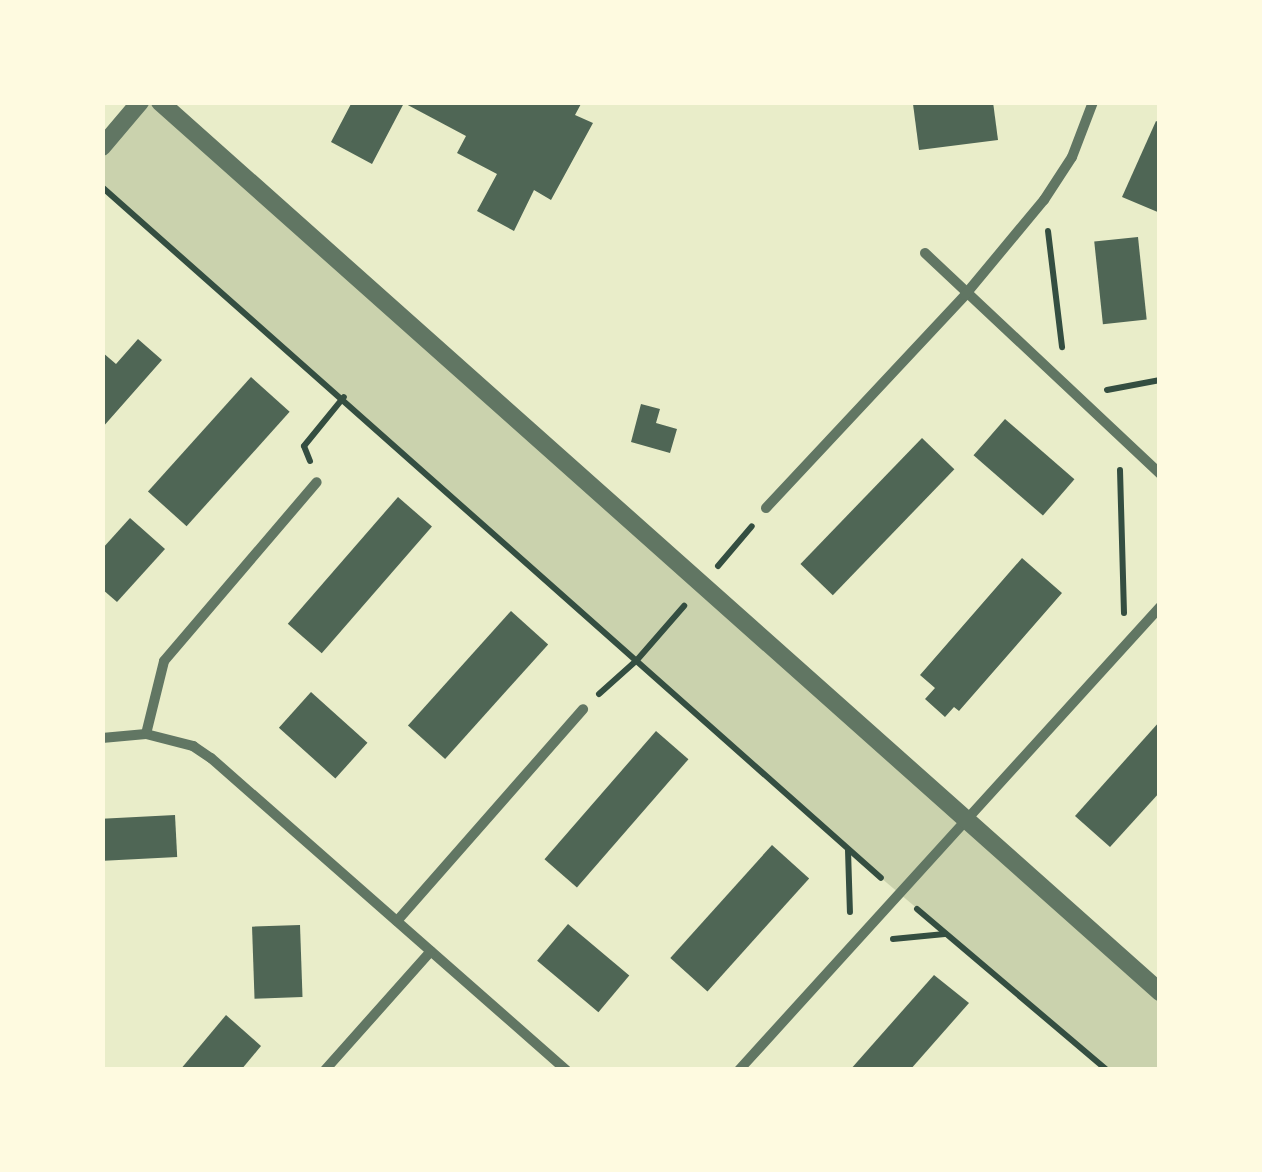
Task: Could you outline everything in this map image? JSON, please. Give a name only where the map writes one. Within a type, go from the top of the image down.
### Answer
[{"type":"street","points":[[102,147],[140,102]]},
{"type":"street","points":[[160,102],[1160,992]]},
{"type":"street","points":[[766,508],[965,294],[1044,200],[1072,156],[1093,102]]},
{"type":"street","points":[[924,253],[1160,474]]},
{"type":"street","points":[[146,734],[164,662],[317,482]]},
{"type":"street","points":[[738,1070],[1160,607]]},
{"type":"street","points":[[397,921],[584,708]]},
{"type":"street","points":[[102,738],[146,734],[193,746],[211,758],[566,1070]]},
{"type":"street","points":[[324,1070],[431,951]]},
{"type":"path","points":[[102,187],[344,397],[897,892],[1107,1070]]},
{"type":"path","points":[[1044,200],[1071,392],[1160,380]]},
{"type":"path","points":[[317,482],[304,446],[344,397]]},
{"type":"path","points":[[1119,437],[1125,644]]},
{"type":"path","points":[[584,708],[637,660],[766,508]]},
{"type":"green space","points":[[140,103],[160,103],[1159,992],[1159,1069],[1107,1069],[848,850],[103,187],[103,147]]},
{"type":"building","points":[[352,102],[582,102],[575,115],[593,123],[551,200],[534,190],[514,231],[477,211],[497,174],[457,153],[466,136],[404,103],[372,164],[331,142]]},
{"type":"building","points":[[993,102],[998,140],[919,150],[913,104]]},
{"type":"building","points":[[1156,121],[1160,123],[1160,213],[1122,197]]},
{"type":"building","points":[[1138,237],[1147,320],[1103,324],[1094,242]]},
{"type":"building","points":[[138,339],[162,360],[102,428],[102,352],[116,364]]},
{"type":"building","points":[[251,377],[290,412],[187,526],[148,491]]},
{"type":"building","points":[[641,404],[660,409],[656,423],[677,429],[670,453],[631,442]]},
{"type":"building","points":[[1005,419],[1074,479],[1043,516],[974,455]]},
{"type":"building","points":[[922,438],[954,469],[833,595],[800,564]]},
{"type":"building","points":[[398,497],[432,527],[322,653],[288,624]]},
{"type":"building","points":[[130,518],[165,549],[117,602],[102,589],[102,549]]},
{"type":"building","points":[[1022,558],[1062,593],[959,711],[954,707],[945,717],[925,699],[935,688],[920,675]]},
{"type":"building","points":[[511,611],[548,644],[445,759],[408,725]]},
{"type":"building","points":[[311,692],[367,743],[335,779],[279,728]]},
{"type":"building","points":[[1160,721],[1160,792],[1110,847],[1075,816]]},
{"type":"building","points":[[656,731],[688,759],[577,888],[544,859]]},
{"type":"building","points":[[175,815],[177,857],[104,861],[102,819]]},
{"type":"building","points":[[772,845],[809,878],[707,991],[670,958]]},
{"type":"building","points":[[568,924],[629,975],[598,1012],[537,961]]},
{"type":"building","points":[[300,925],[303,997],[255,999],[252,927]]},
{"type":"building","points":[[934,975],[969,1003],[910,1070],[850,1070]]},
{"type":"building","points":[[226,1015],[261,1046],[241,1070],[180,1070]]}]
